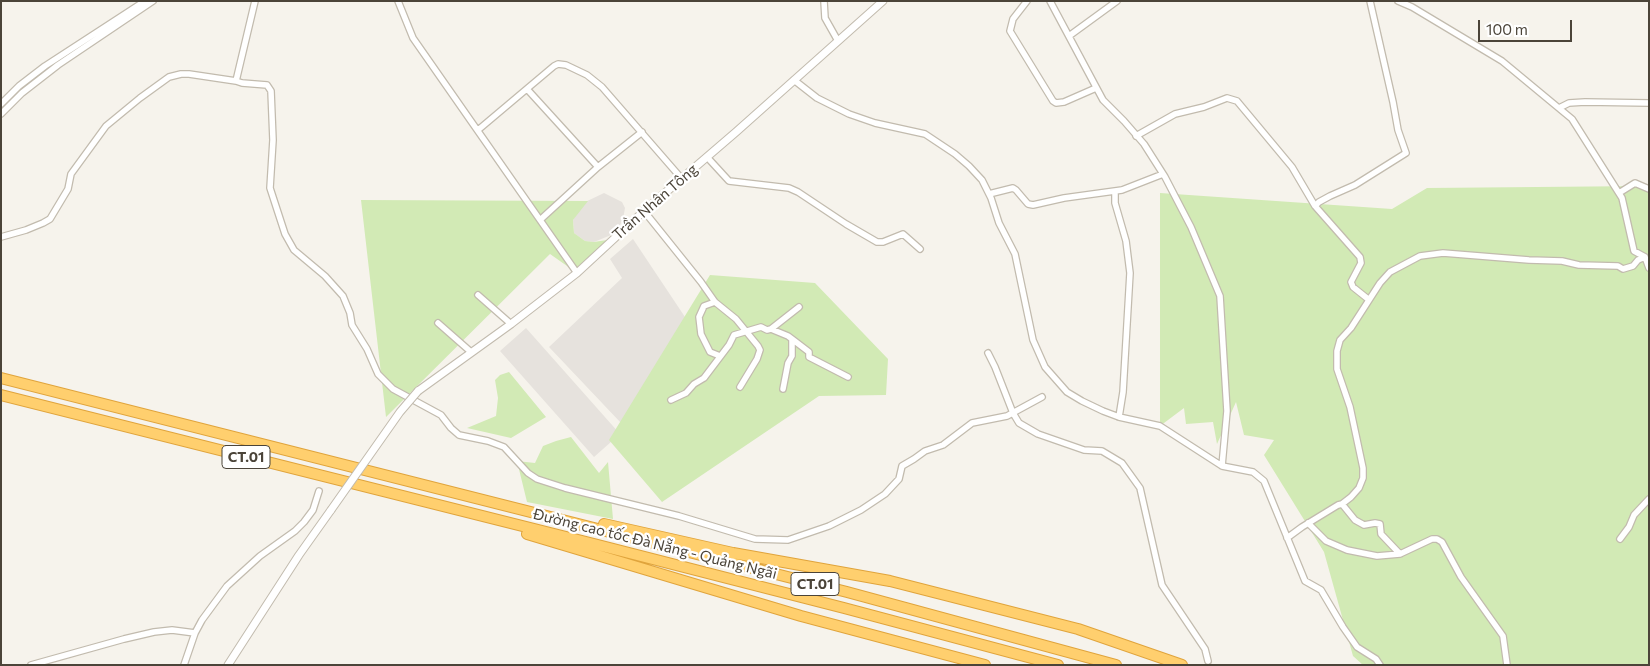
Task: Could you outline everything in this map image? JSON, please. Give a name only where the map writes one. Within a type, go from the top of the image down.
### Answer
[{"type":"highway","name":"CT.01","points":[[1,378],[441,489],[512,505]]},
{"type":"highway","name":"CT.01","points":[[1,395],[514,527]]},
{"type":"highway","name":"Đường cao tốc Đà Nẵng - Quảng Ngãi","points":[[512,505],[1116,665]]},
{"type":"highway","points":[[512,505],[733,554],[890,581],[1078,629],[1182,665]]},
{"type":"highway","name":"Đường cao tốc Đà Nẵng - Quảng Ngãi","points":[[514,527],[844,608],[1058,665]]},
{"type":"highway","points":[[514,527],[801,616],[985,665]]},
{"type":"street","points":[[1,104],[19,86],[44,66],[145,1]]},
{"type":"street","points":[[1,114],[22,93],[58,65],[153,1]]},
{"type":"street","points":[[236,81],[255,1]]},
{"type":"street","points":[[398,1],[413,38],[577,273]]},
{"type":"street","points":[[824,1],[825,18],[838,41]]},
{"type":"street","name":"Trần Nhân Tông","points":[[228,665],[299,555],[400,412],[418,391],[511,324],[577,273],[644,211],[883,1]]},
{"type":"street","points":[[1027,1],[1013,19],[1010,31],[1053,101],[1056,103],[1064,102],[1096,88]]},
{"type":"street","points":[[1050,1],[1103,100],[1144,144],[1163,174],[1190,227],[1220,296],[1228,411],[1222,466]]},
{"type":"street","points":[[1316,206],[1319,202],[1355,185],[1406,153],[1398,130],[1370,1]]},
{"type":"street","points":[[1398,1],[1412,7],[1502,61],[1572,119],[1622,198],[1634,251],[1645,257],[1649,268]]},
{"type":"street","points":[[1069,36],[1112,3]]},
{"type":"street","points":[[478,130],[554,66],[558,64],[566,65],[587,75],[602,87],[682,179]]},
{"type":"street","points":[[1,237],[43,224],[50,219],[68,189],[71,174],[106,126],[140,98],[170,77],[189,74],[242,83],[267,85],[271,91],[273,140],[270,188],[285,234],[294,250],[325,276],[343,296],[350,313],[352,325],[367,349],[378,374],[393,389],[441,416],[459,435],[488,441],[504,447],[528,473],[537,479],[565,488],[679,516],[755,539],[788,540],[829,526],[861,510],[885,494],[899,479],[902,466],[925,451],[943,445],[972,423],[997,419],[1013,413],[1042,397]]},
{"type":"street","points":[[794,80],[817,98],[849,114],[876,123],[925,134],[970,166],[982,180],[999,223],[1015,254],[1033,340],[1044,367],[1067,392],[1103,411],[1119,417],[1160,426],[1222,466],[1253,472],[1264,481],[1306,581],[1321,590],[1357,647],[1376,659],[1380,665]]},
{"type":"street","points":[[527,89],[598,167]]},
{"type":"street","points":[[1136,136],[1175,114],[1204,107],[1227,98],[1235,99],[1292,167],[1316,206],[1360,257],[1361,263],[1351,282],[1353,287],[1368,299]]},
{"type":"street","points":[[1559,108],[1569,103],[1584,102],[1649,103]]},
{"type":"street","points":[[540,220],[598,167],[642,132]]},
{"type":"street","points":[[707,157],[729,181],[789,188],[807,197],[846,224],[877,242],[883,242],[903,234],[920,249]]},
{"type":"street","points":[[989,194],[1013,188],[1028,204],[1033,205],[1064,198],[1115,192],[1136,186],[1163,174]]},
{"type":"street","points":[[1619,193],[1635,183],[1649,189]]},
{"type":"street","points":[[1115,192],[1114,203],[1126,241],[1130,273],[1123,392],[1119,417]]},
{"type":"street","points":[[644,211],[715,302],[736,319],[758,346],[760,350],[757,359],[740,387]]},
{"type":"street","points":[[1287,538],[1351,497],[1359,488],[1363,478],[1364,468],[1350,407],[1337,369],[1337,351],[1340,340],[1354,323],[1380,282],[1390,272],[1420,256],[1443,253],[1562,261],[1579,265],[1618,266],[1623,269],[1633,266],[1638,260],[1645,257]]},
{"type":"street","points":[[478,294],[511,324]]},
{"type":"street","points":[[715,302],[704,306],[698,317],[701,334],[710,352],[720,356]]},
{"type":"street","points":[[772,329],[799,306]]},
{"type":"street","points":[[438,323],[471,352]]},
{"type":"street","points":[[671,400],[686,393],[694,384],[704,378],[734,335],[761,327],[767,330],[772,329],[788,336],[809,352],[809,357],[848,377]]},
{"type":"street","points":[[783,389],[788,363],[792,356],[792,339]]},
{"type":"street","points":[[988,353],[1019,423],[1038,434],[1084,450],[1102,452],[1122,463],[1140,488],[1162,585],[1205,649],[1208,661]]},
{"type":"street","points":[[184,665],[195,633],[202,620],[228,586],[260,556],[295,531],[304,522],[313,510],[319,491]]},
{"type":"street","points":[[1620,539],[1629,527],[1634,515],[1649,499]]},
{"type":"street","points":[[1342,504],[1355,520],[1364,525],[1380,524],[1381,534],[1400,554]]},
{"type":"street","points":[[1308,523],[1326,542],[1347,550],[1377,556],[1400,554],[1432,539],[1442,542],[1461,577],[1503,636],[1508,665]]},
{"type":"street","points":[[31,665],[83,649],[154,632],[172,630],[195,633]]},
{"type":"shaded area","points":[[604,193],[622,202],[625,208],[623,219],[616,233],[594,242],[585,241],[574,233],[573,220],[581,204]]},
{"type":"shaded area","points":[[633,239],[695,332],[621,423],[549,347],[622,278],[610,259]]},
{"type":"shaded area","points":[[526,328],[620,434],[594,457],[500,351]]},
{"type":"green space","points":[[1649,186],[1649,665],[1363,665],[1353,656],[1324,552],[1264,455],[1274,440],[1244,435],[1236,402],[1217,444],[1213,422],[1186,424],[1184,408],[1160,426],[1160,193],[1392,209],[1427,188]]},
{"type":"green space","points":[[361,200],[588,201],[573,220],[574,233],[585,241],[607,240],[577,273],[550,254],[386,417]]},
{"type":"green space","points":[[710,275],[815,283],[888,359],[886,395],[819,396],[662,502],[609,440]]},
{"type":"green space","points":[[509,372],[546,417],[511,438],[467,428],[496,416],[498,398],[495,380],[500,375]]},
{"type":"green space","points":[[571,437],[599,473],[608,462],[613,519],[527,502],[517,461],[535,463],[543,446]]}]
